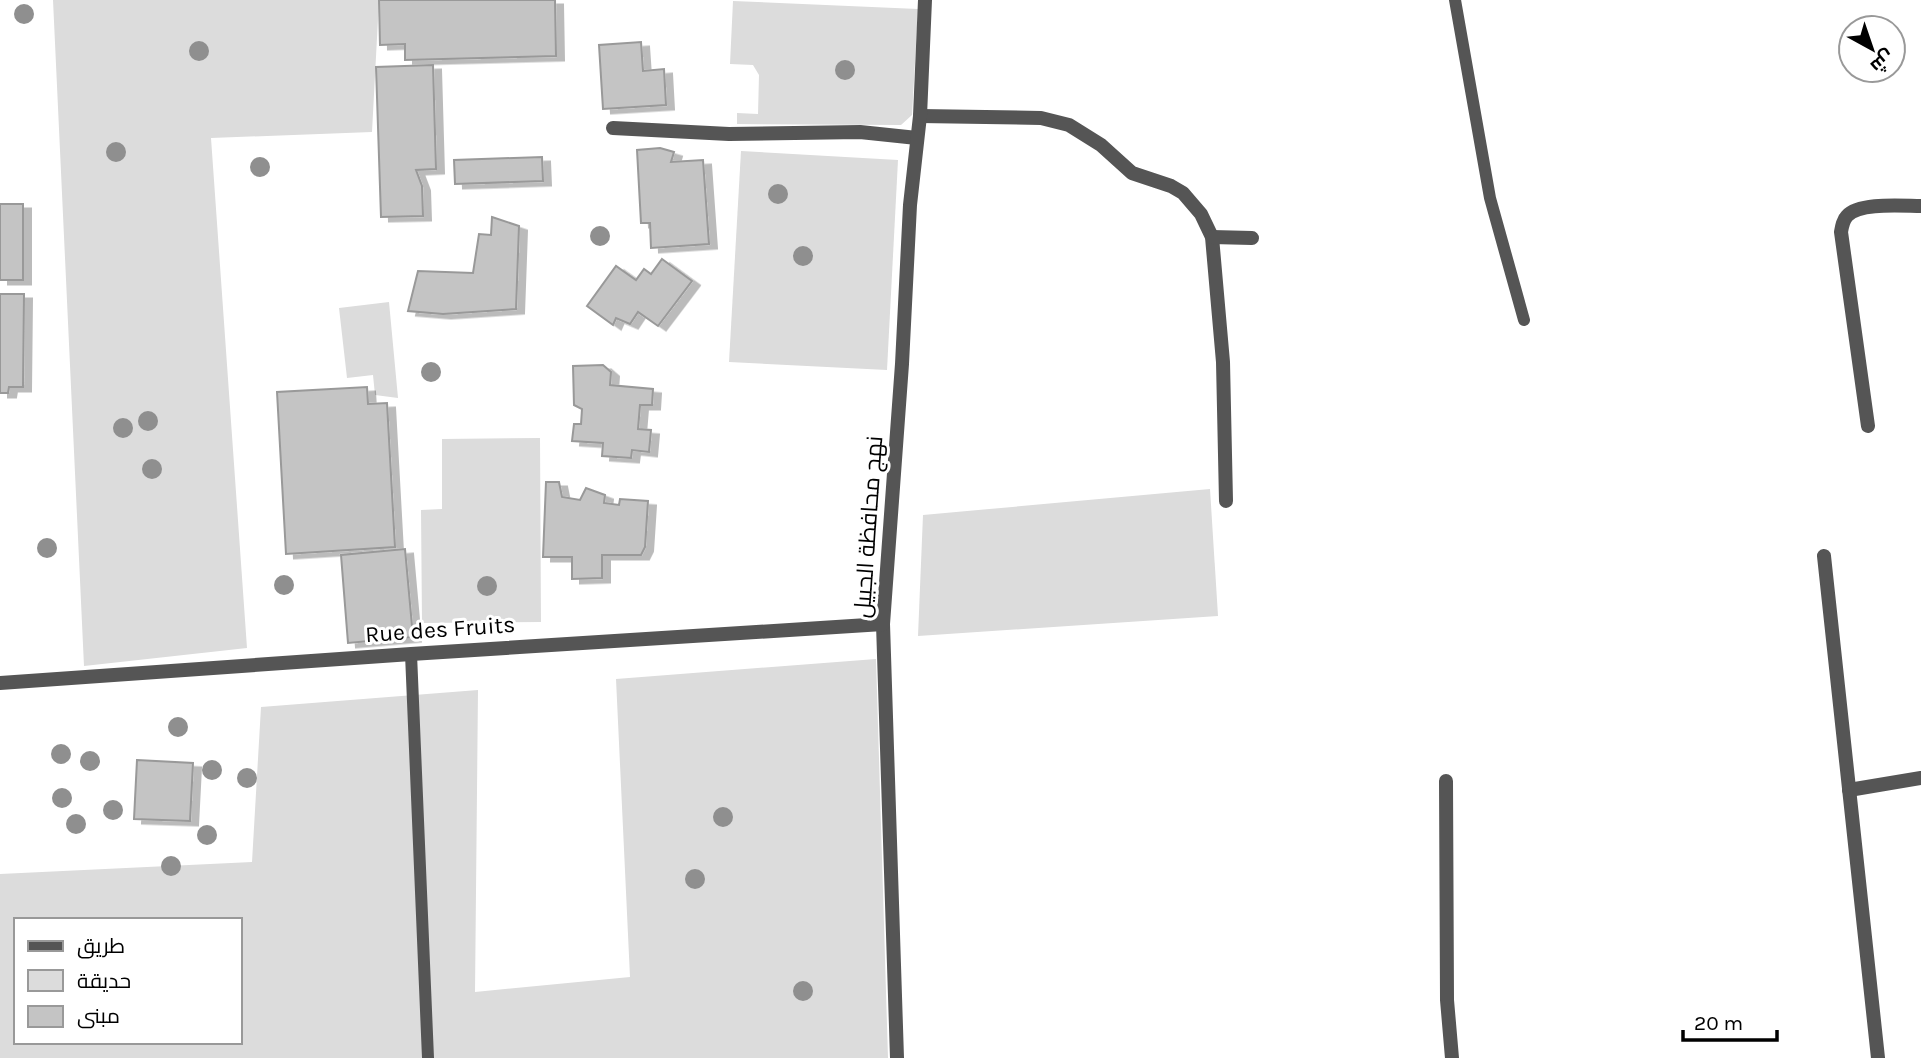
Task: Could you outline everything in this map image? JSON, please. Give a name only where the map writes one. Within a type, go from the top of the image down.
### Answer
[{"type":"street","name":"نهج محافظة الجبيل","points":[[897,1058],[883,624],[911,205],[920,116],[925,0]]},
{"type":"street","points":[[920,116],[1041,118],[1069,125],[1101,145],[1132,173],[1171,186],[1183,193],[1201,214],[1212,237],[1223,362],[1226,502]]},
{"type":"street","points":[[613,128],[729,134],[860,132],[918,138]]},
{"type":"street","points":[[1868,426],[1841,232],[1845,218],[1865,207],[1921,206]]},
{"type":"street","points":[[1212,237],[1252,237]]},
{"type":"street","points":[[1824,556],[1878,1058]]},
{"type":"street","name":"Rue des Fruits","points":[[0,683],[883,624]]},
{"type":"street","points":[[1849,790],[1921,778]]},
{"type":"street","points":[[1446,781],[1447,1000],[1452,1058]]},
{"type":"lane","points":[[1455,0],[1490,198],[1524,320]]},
{"type":"lane","points":[[411,654],[428,1058]]},
{"type":"green space","points":[[53,0],[379,0],[372,132],[211,138],[247,648],[84,666]]},
{"type":"green space","points":[[733,1],[918,9],[912,115],[901,125],[737,124],[737,113],[758,114],[759,75],[753,65],[730,64]]},
{"type":"green space","points":[[741,151],[898,160],[887,370],[729,362]]},
{"type":"green space","points":[[389,302],[398,398],[375,395],[373,375],[347,378],[339,308]]},
{"type":"green space","points":[[540,438],[541,622],[422,623],[421,510],[442,509],[442,439]]},
{"type":"green space","points":[[1210,489],[1218,616],[918,636],[923,515]]},
{"type":"green space","points":[[876,659],[888,1058],[0,1058],[0,874],[252,862],[261,707],[478,690],[475,992],[630,977],[616,679]]},
{"type":"building","points":[[379,0],[555,0],[556,56],[405,60],[405,44],[380,45]]},
{"type":"building","points":[[641,42],[643,71],[664,69],[666,105],[603,109],[599,45]]},
{"type":"building","points":[[433,65],[436,169],[416,170],[422,186],[423,216],[381,217],[376,67]]},
{"type":"building","points":[[660,148],[674,152],[671,162],[703,160],[709,244],[651,248],[650,223],[641,223],[637,150]]},
{"type":"building","points":[[542,157],[543,181],[455,184],[454,160]]},
{"type":"building","points":[[0,204],[23,204],[23,280],[0,280]]},
{"type":"building","points":[[492,217],[519,226],[516,309],[443,314],[408,311],[418,271],[473,273],[479,234],[491,235]]},
{"type":"building","points":[[662,259],[692,281],[658,326],[638,312],[630,324],[616,318],[613,325],[587,306],[616,266],[636,280],[644,269],[651,274]]},
{"type":"building","points":[[0,294],[24,294],[23,387],[9,387],[8,393],[0,393]]},
{"type":"building","points":[[603,365],[611,372],[610,385],[653,389],[652,405],[640,405],[638,429],[651,430],[649,452],[632,450],[631,458],[602,456],[603,443],[572,441],[574,424],[581,424],[582,409],[574,405],[573,366]]},
{"type":"building","points":[[367,387],[368,404],[387,403],[395,547],[286,554],[277,392]]},
{"type":"building","points":[[546,482],[559,482],[562,497],[580,500],[586,488],[605,495],[604,503],[619,505],[620,499],[648,501],[645,547],[641,555],[602,555],[602,578],[572,579],[572,557],[543,557]]},
{"type":"building","points":[[405,549],[413,637],[348,643],[341,555]]},
{"type":"building","points":[[137,760],[193,763],[190,821],[134,819]]}]
